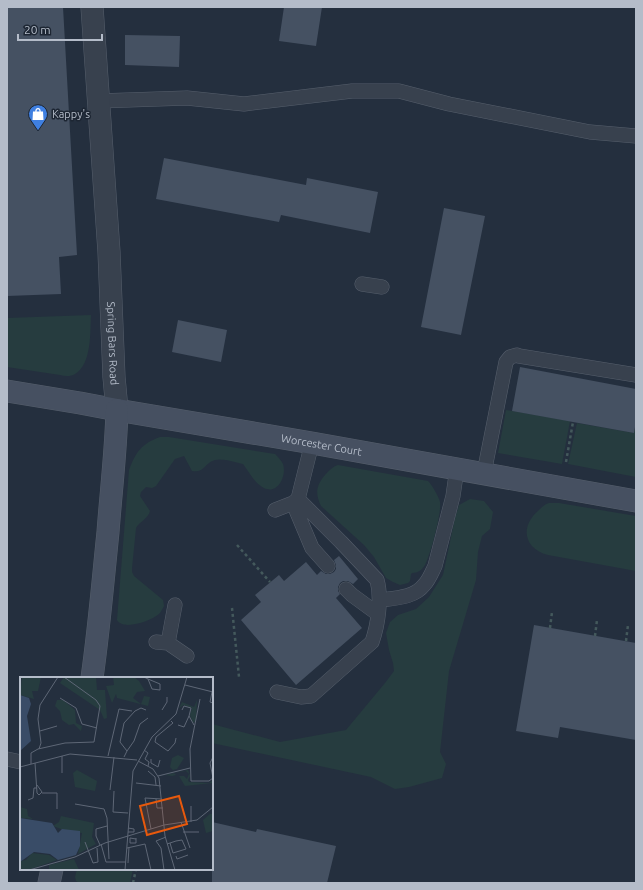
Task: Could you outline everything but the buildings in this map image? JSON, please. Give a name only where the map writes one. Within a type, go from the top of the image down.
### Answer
[{"type":"street","name":"Spring Bars Road","points":[[92,7],[109,252],[114,377],[117,410],[116,444],[103,587],[92,677]]},
{"type":"street","name":"Worcester Court","points":[[7,391],[457,468],[636,501]]},
{"type":"street","points":[[49,883],[52,870]]},
{"type":"lane","points":[[98,101],[187,98],[244,104],[352,91],[399,91],[449,104],[590,132],[636,136]]},
{"type":"lane","points":[[362,284],[382,287]]},
{"type":"lane","points":[[484,473],[506,362],[510,357],[519,356],[636,375]]},
{"type":"lane","points":[[312,443],[296,501],[312,548],[328,566]]},
{"type":"lane","points":[[346,589],[352,595],[379,607],[411,595],[424,585],[436,566],[453,496],[457,468]]},
{"type":"lane","points":[[275,510],[296,501]]},
{"type":"lane","points":[[277,692],[301,697],[312,696],[372,642],[375,635],[379,607],[379,588],[377,580],[341,542],[296,501]]},
{"type":"lane","points":[[175,605],[162,643],[187,656]]},
{"type":"lane","points":[[7,759],[20,762]]},
{"type":"path","points":[[564,468],[573,422]]},
{"type":"path","points":[[237,545],[270,582]]},
{"type":"path","points":[[232,608],[239,677]]},
{"type":"path","points":[[550,628],[552,612]]},
{"type":"path","points":[[595,636],[597,620]]},
{"type":"path","points":[[626,641],[628,625]]},
{"type":"path","points":[[133,883],[136,870]]},
{"type":"green space","points":[[91,315],[89,347],[85,363],[75,374],[66,376],[7,367],[7,318]]},
{"type":"green space","points":[[506,410],[570,421],[562,464],[498,453]]},
{"type":"green space","points":[[636,421],[636,477],[568,464],[577,423],[634,433]]},
{"type":"green space","points":[[160,437],[169,437],[275,454],[283,464],[284,473],[280,483],[273,489],[269,489],[264,488],[257,483],[243,464],[229,460],[215,460],[211,461],[200,471],[192,471],[184,456],[175,459],[156,486],[152,488],[146,487],[141,492],[140,496],[150,511],[148,516],[136,528],[132,568],[134,576],[163,600],[164,606],[155,617],[137,624],[125,625],[117,620],[129,470],[140,449]]},
{"type":"green space","points":[[338,465],[428,481],[435,491],[440,502],[440,507],[432,544],[425,565],[420,571],[411,574],[410,581],[408,583],[400,585],[386,578],[374,557],[364,545],[321,506],[317,493],[318,486],[325,475],[332,468]]},
{"type":"green space","points":[[470,499],[484,501],[493,512],[490,529],[482,536],[478,552],[476,580],[449,671],[440,752],[446,764],[442,778],[409,787],[395,789],[371,777],[213,743],[213,724],[280,742],[346,730],[394,671],[386,633],[390,622],[398,615],[416,609],[429,597],[443,575],[459,505]]},
{"type":"green space","points":[[549,503],[559,503],[636,516],[636,571],[548,555],[533,547],[527,536],[529,523],[540,509]]},
{"type":"green space","points":[[77,870],[133,870],[130,883],[79,883],[76,881],[75,877]]},
{"type":"place","name":"Kappy's","points":[[38,131]]}]
